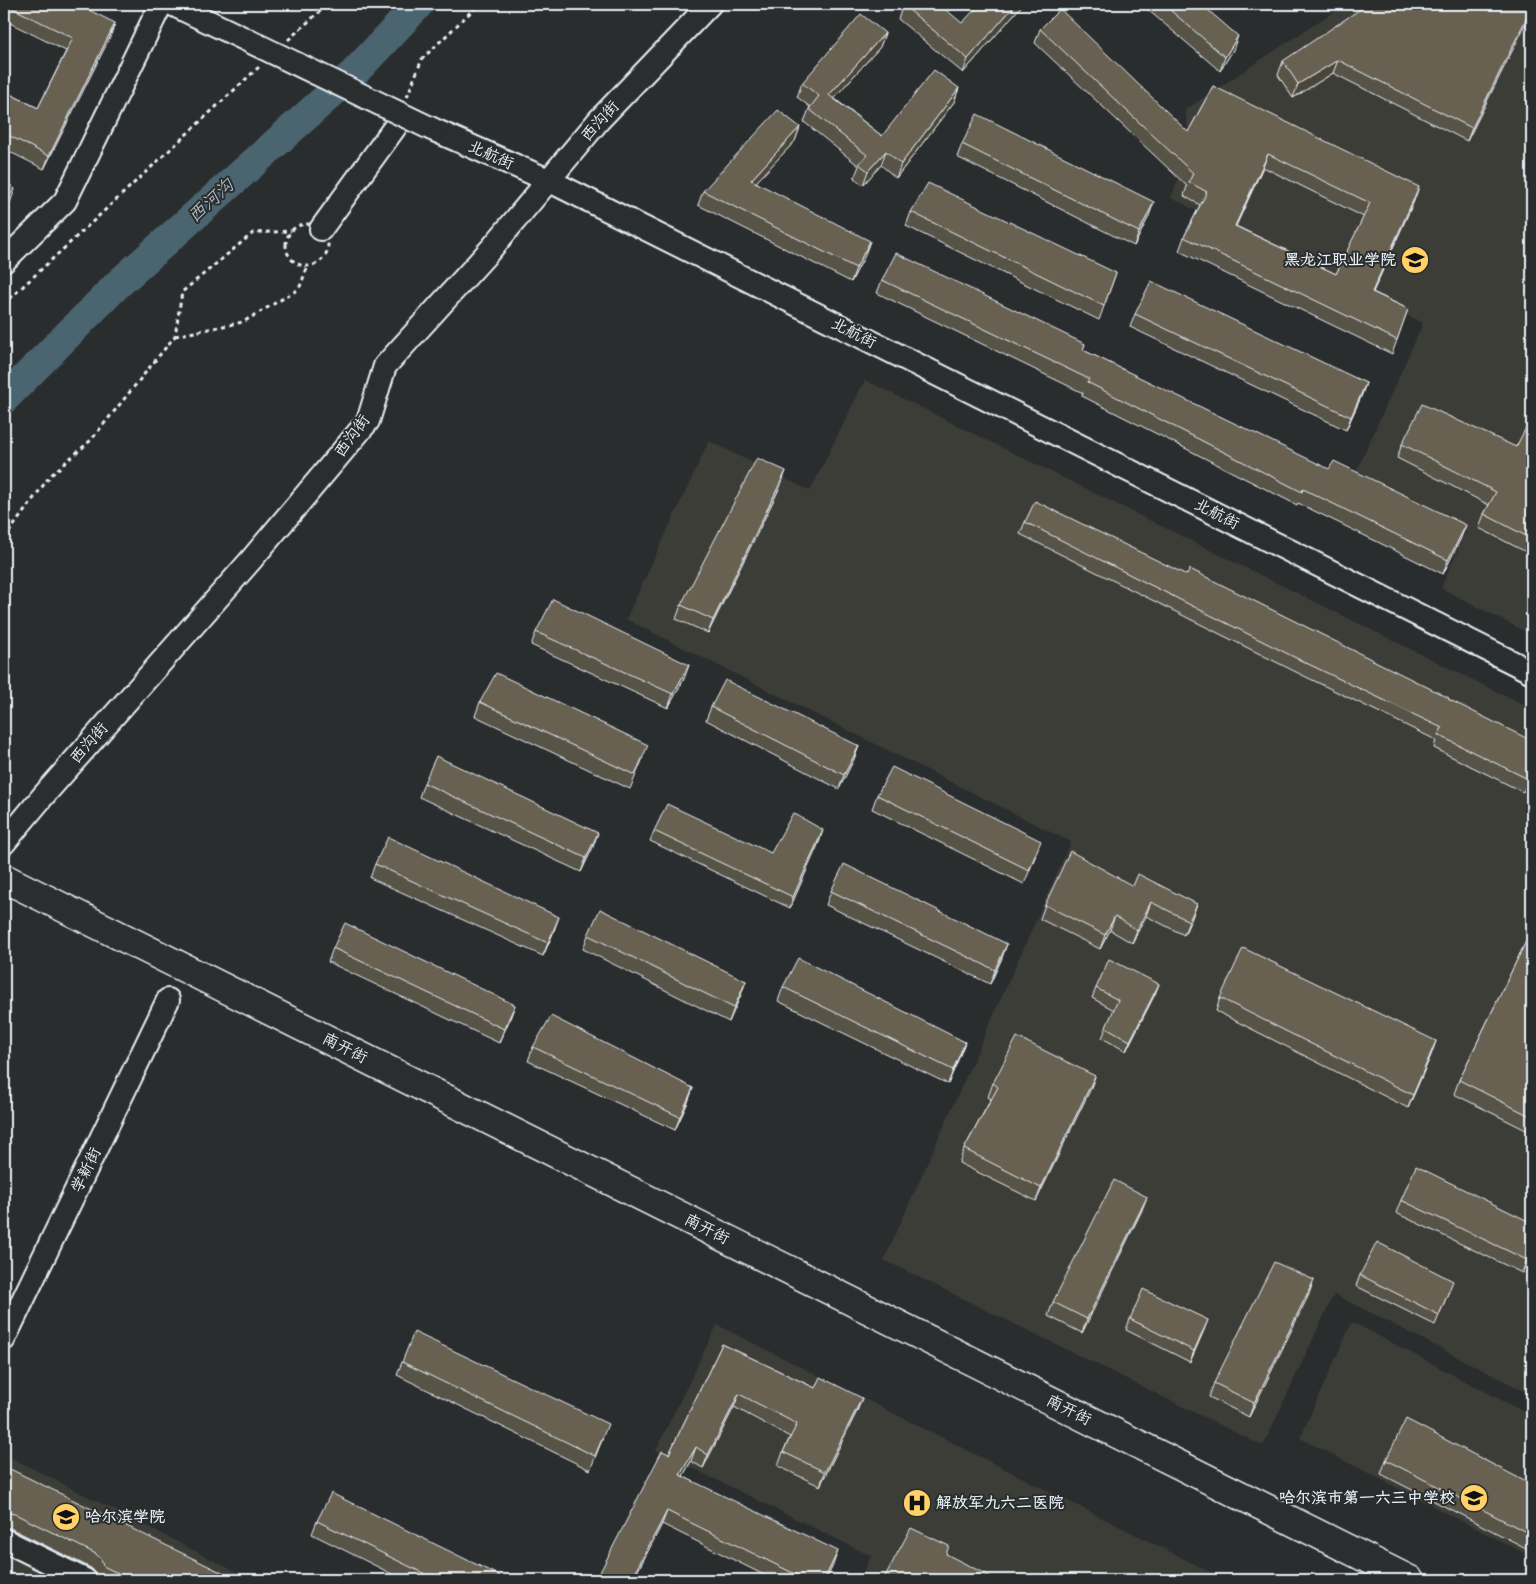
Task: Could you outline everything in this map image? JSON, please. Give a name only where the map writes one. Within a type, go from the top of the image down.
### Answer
[{"type":"main road","name":"南开街","points":[[4,878],[1410,1580]]},
{"type":"street","points":[[4,261],[65,201],[169,4]]},
{"type":"street","name":"北航街","points":[[169,4],[432,129],[548,180],[1532,672]]},
{"type":"street","name":"西沟街","points":[[4,843],[44,794],[251,560],[368,421],[385,366],[491,248],[599,120],[710,4]]},
{"type":"street","points":[[321,229],[395,127]]},
{"type":"street","name":"学新街","points":[[4,1339],[168,1000]]},
{"type":"street","points":[[4,1540],[85,1580]]},
{"type":"path","points":[[283,45],[328,4]]},
{"type":"path","points":[[395,127],[422,59],[479,4]]},
{"type":"path","points":[[4,304],[262,65]]},
{"type":"path","points":[[4,539],[50,476],[92,440],[175,336],[182,292],[253,233],[291,231],[302,224],[309,224],[321,229],[328,242],[328,249],[321,261],[308,266],[294,262],[286,251],[286,244],[291,231]]},
{"type":"path","points":[[175,336],[243,322],[298,289],[308,266]]},
{"type":"shaded area","name":"黑龙江职业学院","points":[[1345,4],[1532,4],[1532,635],[1441,588],[1466,531],[1354,477],[1423,323],[1171,198],[1191,147],[1185,110]]},
{"type":"shaded area","points":[[865,380],[1532,709],[1532,1395],[1334,1294],[1263,1446],[884,1260],[1071,842],[626,619],[709,441],[810,491]]},
{"type":"shaded area","name":"哈尔滨市第一六三中学校","points":[[1352,1322],[1532,1416],[1532,1557],[1300,1438]]},
{"type":"shaded area","name":"解放军九六二医院","points":[[717,1325],[1226,1580],[859,1580],[871,1556],[656,1450]]},
{"type":"shaded area","name":"哈尔滨学院","points":[[4,1454],[252,1580],[4,1580]]},
{"type":"building","points":[[4,4],[77,4],[115,23],[49,156],[4,133],[4,91],[38,108],[73,38]]},
{"type":"building","points":[[904,4],[939,4],[962,23],[980,4],[1016,4],[968,59]]},
{"type":"building","points":[[1163,4],[1201,4],[1238,36],[1225,57]]},
{"type":"building","points":[[1368,4],[1532,4],[1532,7],[1472,128],[1338,60],[1298,84],[1283,61]]},
{"type":"building","points":[[1060,9],[1188,132],[1213,86],[1419,187],[1372,292],[1408,309],[1397,340],[1184,237],[1207,192],[1189,182],[1193,173],[1040,29]],"holes":[[[1268,154],[1370,203],[1336,274],[1235,226]]]},
{"type":"building","points":[[861,14],[885,33],[829,95],[882,136],[934,70],[959,88],[901,164],[886,151],[868,171],[859,164],[867,155],[809,109],[819,96],[802,83]]},
{"type":"building","points":[[778,110],[800,127],[751,180],[870,241],[856,268],[703,191]]},
{"type":"building","points":[[977,114],[1154,202],[1139,232],[962,144]]},
{"type":"building","points":[[4,179],[15,189],[4,202]]},
{"type":"building","points":[[928,183],[1116,273],[1104,306],[911,212]]},
{"type":"building","points":[[896,253],[1085,344],[1083,350],[1329,469],[1334,461],[1466,525],[1448,560],[1303,489],[1302,492],[1087,382],[1089,379],[882,280]]},
{"type":"building","points":[[1151,281],[1366,383],[1351,417],[1135,314]]},
{"type":"building","points":[[1422,404],[1516,447],[1532,419],[1532,539],[1484,514],[1496,492],[1402,444]]},
{"type":"building","points":[[757,458],[786,471],[713,620],[681,605]]},
{"type":"building","points":[[1035,501],[1187,575],[1190,569],[1532,741],[1532,769],[1528,779],[1438,735],[1442,728],[1302,661],[1025,522]]},
{"type":"building","points":[[553,599],[689,665],[673,694],[536,632]]},
{"type":"building","points":[[496,673],[648,745],[635,775],[480,702]]},
{"type":"building","points":[[725,680],[859,746],[844,775],[711,707]]},
{"type":"building","points":[[436,756],[598,833],[586,858],[424,783]]},
{"type":"building","points":[[892,767],[1041,841],[1029,870],[877,795]]},
{"type":"building","points":[[667,804],[771,853],[793,813],[823,830],[793,897],[654,831]]},
{"type":"building","points":[[388,837],[559,917],[548,943],[375,864]]},
{"type":"building","points":[[1070,851],[1133,886],[1138,874],[1197,904],[1189,921],[1151,902],[1137,930],[1115,916],[1105,935],[1045,905]]},
{"type":"building","points":[[844,864],[1007,944],[995,970],[831,891]]},
{"type":"building","points":[[600,909],[746,981],[734,1008],[588,935]]},
{"type":"building","points":[[345,923],[515,1005],[504,1029],[333,948]]},
{"type":"building","points":[[1532,929],[1532,1059],[1530,1063],[1532,1064],[1532,1117],[1459,1080]]},
{"type":"building","points":[[1243,948],[1436,1041],[1413,1095],[1220,998]]},
{"type":"building","points":[[798,958],[965,1042],[953,1070],[783,987]]},
{"type":"building","points":[[1109,959],[1159,984],[1130,1041],[1106,1027],[1118,1000],[1096,988]]},
{"type":"building","points":[[551,1016],[693,1088],[680,1117],[533,1047]]},
{"type":"building","points":[[1017,1037],[1095,1076],[1041,1188],[964,1149],[998,1087],[993,1083]]},
{"type":"building","points":[[1416,1166],[1532,1223],[1532,1246],[1527,1260],[1401,1200]]},
{"type":"building","points":[[1114,1180],[1147,1197],[1087,1319],[1053,1302]]},
{"type":"building","points":[[1377,1242],[1453,1281],[1439,1315],[1360,1275]]},
{"type":"building","points":[[1274,1262],[1314,1280],[1254,1403],[1214,1383]]},
{"type":"building","points":[[1143,1289],[1208,1320],[1194,1351],[1130,1319]]},
{"type":"building","points":[[414,1332],[608,1424],[595,1456],[402,1362]]},
{"type":"building","points":[[722,1344],[815,1388],[820,1377],[862,1398],[825,1472],[783,1452],[797,1424],[739,1394],[708,1455],[696,1447],[680,1475],[838,1551],[824,1580],[807,1580],[667,1511],[631,1580],[596,1580],[662,1451],[669,1454]]},
{"type":"building","points":[[1406,1419],[1532,1485],[1532,1535],[1386,1460]]},
{"type":"building","points":[[6,1467],[237,1580],[132,1580],[103,1566],[101,1559],[96,1554],[15,1514],[8,1513],[4,1515],[4,1471]]},
{"type":"building","points":[[331,1493],[508,1580],[437,1580],[317,1521]]},
{"type":"building","points":[[911,1528],[949,1546],[946,1554],[997,1580],[883,1580]]},
{"type":"waterway","name":"西河沟","points":[[4,399],[117,285],[353,74],[419,4]]},
{"type":"place","name":"黑龙江职业学院","points":[[1415,260]]},
{"type":"place","name":"哈尔滨市第一六三中学校","points":[[1474,1498]]},
{"type":"place","name":"解放军九六二医院","points":[[917,1503]]},
{"type":"place","name":"哈尔滨学院","points":[[66,1517]]}]
